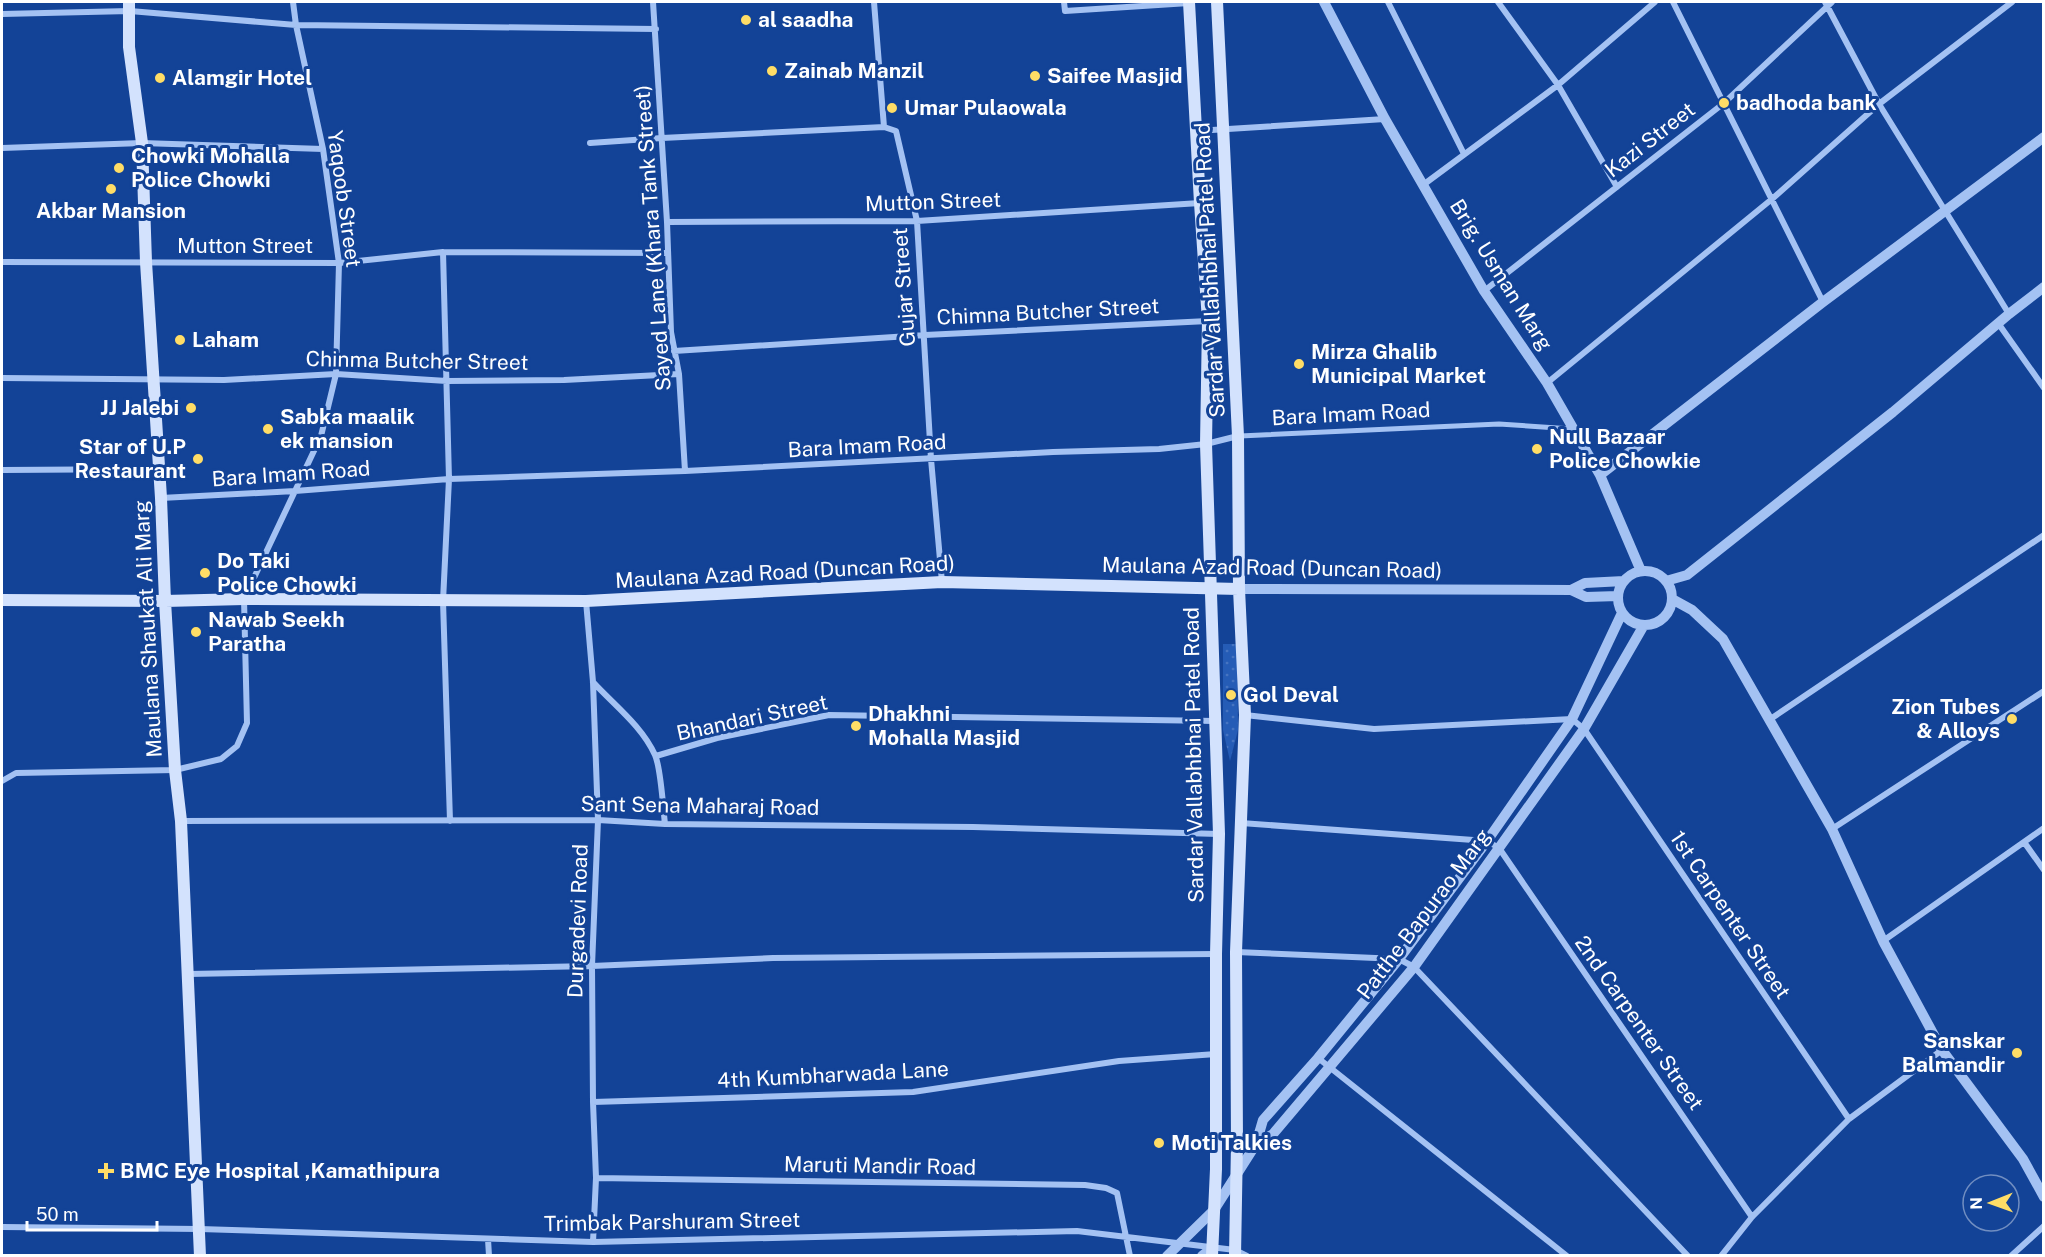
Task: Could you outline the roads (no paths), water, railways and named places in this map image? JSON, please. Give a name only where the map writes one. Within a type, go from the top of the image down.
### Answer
[{"type":"main road","name":"Sardar Vallabhbhai Patel Road","points":[[1190,2],[1208,321],[1206,444],[1219,834],[1214,1210],[1209,1253]]},
{"type":"main road","name":"Sardar Vallabhbhai Patel Road","points":[[1217,2],[1238,436],[1239,589],[1245,715],[1236,952],[1238,1143],[1235,1175],[1235,1253]]},
{"type":"main road","name":"Maulana Shaukat Ali Marg","points":[[130,7],[129,47],[142,143],[146,262],[165,601],[181,821],[200,1256]]},
{"type":"main road","name":"Maulana Azad Road (Duncan Road)","points":[[2,600],[586,601],[942,582],[1239,589]]},
{"type":"street","name":"Yaqoob Street","points":[[2,781],[16,773],[176,770],[221,759],[237,746],[247,723],[244,599],[321,436],[336,374],[339,263],[323,149],[293,2]]},
{"type":"street","name":"Sayed Lane (Khara Tank Street)","points":[[653,2],[667,222],[671,332],[679,375],[685,471]]},
{"type":"street","points":[[590,143],[884,127],[874,2]]},
{"type":"street","points":[[1064,2],[1065,11],[1190,2]]},
{"type":"street","name":"Brig. Usman Marg","points":[[1324,2],[1385,119],[1484,291],[1547,383],[1600,475],[1641,571]]},
{"type":"street","points":[[1388,2],[1464,154]]},
{"type":"street","points":[[1498,2],[1558,85],[1617,187]]},
{"type":"street","points":[[1423,185],[1558,85],[1655,2]]},
{"type":"street","points":[[1673,2],[1823,302]]},
{"type":"street","points":[[1547,383],[1772,199],[1879,104],[2012,2]]},
{"type":"street","points":[[1828,3],[1879,104],[2009,314]]},
{"type":"street","name":"Kazi Street","points":[[1484,291],[1724,103],[1828,3]]},
{"type":"street","points":[[2,14],[130,7],[296,25],[656,29]]},
{"type":"street","points":[[1196,131],[1385,119]]},
{"type":"street","name":"Gujar Street","points":[[884,127],[896,131],[917,221],[931,459],[942,582]]},
{"type":"street","points":[[1600,475],[1823,302],[1946,212],[2043,137]]},
{"type":"street","points":[[2,148],[142,143],[323,149]]},
{"type":"street","name":"Mutton Street","points":[[667,222],[917,221],[1200,203]]},
{"type":"street","points":[[443,252],[449,479],[443,601],[450,821]]},
{"type":"street","name":"Mutton Street","points":[[2,262],[339,263],[443,252],[668,253]]},
{"type":"street","points":[[1666,581],[1687,575],[1893,412],[2043,287]]},
{"type":"street","name":"Chimna Butcher Street","points":[[674,351],[925,335],[1208,321]]},
{"type":"street","points":[[1998,323],[2043,388]]},
{"type":"street","name":"Chinma Butcher Street","points":[[2,378],[224,380],[336,374],[447,381],[564,380],[679,375]]},
{"type":"street","name":"Bara Imam Road","points":[[161,498],[295,491],[449,479],[685,471],[1053,452],[1159,449],[1206,444],[1238,436],[1499,424],[1573,429]]},
{"type":"street","points":[[2,470],[159,469]]},
{"type":"street","points":[[1769,720],[2043,536]]},
{"type":"street","points":[[1641,571],[1651,571],[1666,581],[1672,599],[1666,615],[1652,624],[1636,624],[1622,613],[1618,606],[1617,596],[1624,581],[1632,574],[1641,571]]},
{"type":"street","points":[[1571,591],[1585,582],[1624,581]]},
{"type":"street","name":"Maulana Azad Road (Duncan Road)","points":[[1239,589],[1571,591]]},
{"type":"street","points":[[1571,591],[1586,597],[1617,596]]},
{"type":"street","points":[[1672,599],[1692,610],[1723,639],[1832,829],[1883,941],[1942,1050],[2023,1159],[2043,1197]]},
{"type":"street","name":"Durgadevi Road","points":[[586,601],[593,681],[598,820],[592,966],[592,1102],[596,1179],[593,1242]]},
{"type":"street","points":[[1256,1144],[1263,1120],[1318,1058],[1399,959],[1487,842],[1572,719],[1622,613]]},
{"type":"street","name":"Patthe Bapurao Marg","points":[[1167,1256],[1214,1210],[1256,1144],[1273,1134],[1414,967],[1584,729],[1644,625]]},
{"type":"street","points":[[593,681],[616,707],[633,721],[656,756],[665,824]]},
{"type":"street","points":[[1832,829],[2043,691]]},
{"type":"street","points":[[1245,715],[1374,729],[1572,719],[1584,729]]},
{"type":"street","name":"Bhandari Street","points":[[656,756],[717,738],[829,716],[1216,721]]},
{"type":"street","name":"1st Carpenter Street","points":[[1584,729],[1849,1119]]},
{"type":"street","name":"Sant Sena Maharaj Road","points":[[181,821],[598,820],[665,824],[973,827],[1219,834]]},
{"type":"street","points":[[1241,823],[1487,842],[1499,848]]},
{"type":"street","points":[[1883,941],[2043,828]]},
{"type":"street","points":[[2024,842],[2043,870]]},
{"type":"street","name":"2nd Carpenter Street","points":[[1499,848],[1752,1217]]},
{"type":"street","points":[[1236,952],[1399,959],[1414,967],[1688,1256]]},
{"type":"street","points":[[188,974],[592,966],[773,958],[1216,954]]},
{"type":"street","points":[[1721,1256],[1752,1217],[1849,1119],[1942,1050]]},
{"type":"street","name":"4th Kumbharwada Lane","points":[[592,1102],[913,1092],[1119,1061],[1217,1054]]},
{"type":"street","points":[[1318,1058],[1567,1256]]},
{"type":"street","name":"Maruti Mandir Road","points":[[596,1179],[1085,1185],[1106,1188],[1117,1193],[1126,1238]]},
{"type":"street","points":[[2011,1256],[2043,1226]]},
{"type":"street","name":"Trimbak Parshuram Street","points":[[2,1227],[200,1229],[593,1242],[1077,1231],[1179,1245],[1209,1253],[1235,1253]]},
{"type":"street","points":[[1126,1238],[1130,1256]]},
{"type":"street","points":[[488,1239],[489,1256]]},
{"type":"street","points":[[1235,1253],[1247,1256]]},
{"type":"place","name":"al saadha","points":[[746,20]]},
{"type":"place","name":"Zainab Manzil","points":[[772,71]]},
{"type":"place","name":"Saifee Masjid","points":[[1035,76]]},
{"type":"place","name":"Alamgir Hotel","points":[[160,78]]},
{"type":"place","name":"badhoda bank","points":[[1724,103]]},
{"type":"place","name":"Umar Pulaowala","points":[[892,108]]},
{"type":"place","name":"Chowki Mohalla Police Chowki","points":[[119,168]]},
{"type":"place","name":"Akbar Mansion","points":[[111,189]]},
{"type":"place","name":"Laham","points":[[180,340]]},
{"type":"place","name":"Mirza Ghalib Municipal Market","points":[[1299,364]]},
{"type":"place","name":"JJ Jalebi","points":[[191,408]]},
{"type":"place","name":"Sabka maalik ek mansion","points":[[268,429]]},
{"type":"place","name":"Null Bazaar Police Chowkie","points":[[1537,449]]},
{"type":"place","name":"Star of U.P Restaurant","points":[[198,459]]},
{"type":"place","name":"Do Taki Police Chowki","points":[[205,573]]},
{"type":"place","name":"Nawab Seekh Paratha","points":[[196,632]]},
{"type":"place","name":"Gol Deval","points":[[1231,695]]},
{"type":"place","name":"Zion Tubes & Alloys","points":[[2012,719]]},
{"type":"place","name":"Dhakhni Mohalla Masjid","points":[[856,726]]},
{"type":"place","name":"Sanskar Balmandir","points":[[2017,1053]]},
{"type":"place","name":"Moti Talkies","points":[[1159,1143]]},
{"type":"place","name":"BMC Eye Hospital ,Kamathipura","points":[[106,1171]]}]
